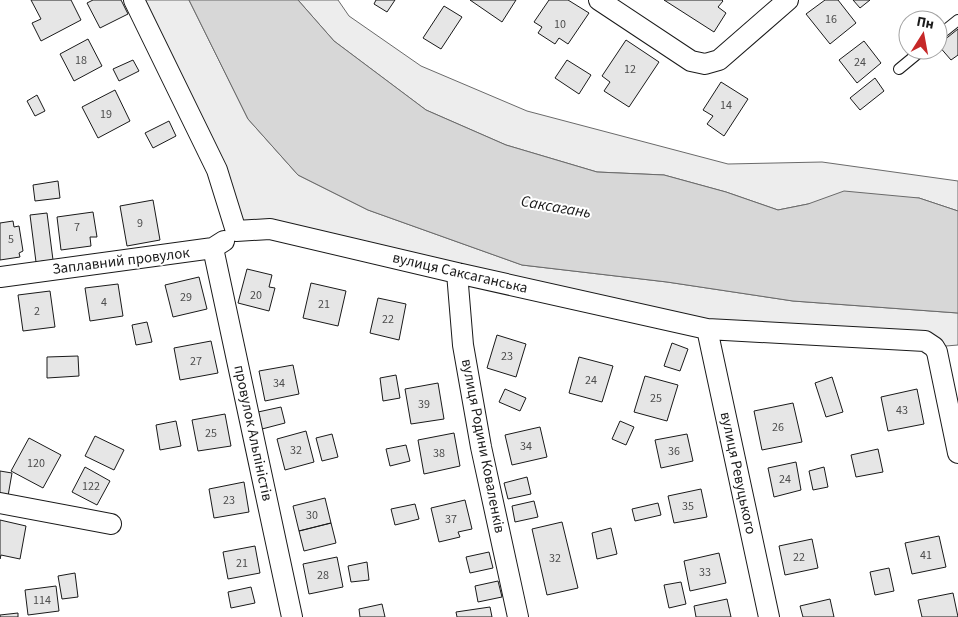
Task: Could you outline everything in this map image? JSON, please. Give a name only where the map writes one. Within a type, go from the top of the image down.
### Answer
[{"type":"street","points":[[134,0],[217,170],[236,231]]},
{"type":"street","points":[[598,0],[691,60],[705,64],[718,60],[788,0]]},
{"type":"street","name":"вулиця Саксаганська","points":[[236,231],[270,229],[707,329],[926,341],[937,352],[958,453]]},
{"type":"street","name":"Заплавний провулок","points":[[0,277],[213,248],[236,231]]},
{"type":"street","name":"провулок Альпіністів","points":[[213,248],[292,617]]},
{"type":"street","name":"вулиця Родини Коваленків","points":[[457,273],[463,345],[481,447],[518,617]]},
{"type":"street","name":"вулиця Ревуцького","points":[[707,329],[769,617]]},
{"type":"street","points":[[0,503],[110,524]]},
{"type":"lane","points":[[948,28],[958,20]]},
{"type":"lane","points":[[899,69],[910,60]]},
{"type":"shaded area","points":[[134,0],[189,0],[248,119],[298,175],[368,210],[522,265],[667,282],[793,301],[958,313],[958,345],[934,347],[707,329],[236,231]]},
{"type":"shaded area","points":[[298,0],[338,0],[349,16],[421,66],[527,111],[728,164],[822,162],[958,181],[958,211],[919,198],[808,204],[778,210],[726,192],[664,175],[597,172],[506,145],[426,110],[334,41]]},
{"type":"water","name":"Саксагань","points":[[189,0],[298,0],[334,41],[426,110],[506,145],[597,172],[664,175],[726,192],[778,210],[808,204],[844,191],[919,198],[958,211],[958,313],[793,301],[667,282],[522,265],[368,210],[298,175],[248,119]]},
{"type":"building","points":[[31,0],[71,0],[81,20],[41,41],[32,23],[41,19]]},
{"type":"building","points":[[93,0],[121,0],[128,14],[100,28],[87,3]]},
{"type":"building","points":[[376,0],[395,0],[387,12],[374,4]]},
{"type":"building","points":[[470,0],[516,0],[502,22]]},
{"type":"building","points":[[549,0],[568,0],[589,13],[568,44],[559,38],[555,44],[538,33],[542,27],[534,22]]},
{"type":"building","points":[[664,0],[722,0],[718,7],[726,13],[714,32]]},
{"type":"building","points":[[825,0],[838,0],[856,23],[830,44],[806,14]]},
{"type":"building","points":[[853,0],[870,0],[860,8]]},
{"type":"building","points":[[444,6],[462,17],[441,49],[423,38]]},
{"type":"building","points":[[958,29],[958,55],[951,60],[948,57],[948,37]]},
{"type":"building","points":[[88,39],[102,66],[74,81],[60,54]]},
{"type":"building","points":[[626,40],[659,62],[629,107],[604,91],[610,82],[602,76]]},
{"type":"building","points":[[864,41],[881,63],[857,83],[839,60]]},
{"type":"building","points":[[133,60],[139,71],[119,81],[113,69]]},
{"type":"building","points":[[567,60],[591,75],[579,94],[555,78]]},
{"type":"building","points":[[875,78],[884,91],[860,110],[850,98]]},
{"type":"building","points":[[721,82],[748,99],[724,136],[707,124],[713,116],[703,110]]},
{"type":"building","points":[[115,90],[130,121],[98,138],[82,107]]},
{"type":"building","points":[[37,95],[45,111],[35,116],[27,101]]},
{"type":"building","points":[[169,121],[176,136],[153,148],[145,133]]},
{"type":"building","points":[[58,181],[60,198],[35,201],[33,185]]},
{"type":"building","points":[[153,200],[160,240],[127,246],[120,206]]},
{"type":"building","points":[[93,212],[97,237],[90,237],[91,246],[61,250],[57,217]]},
{"type":"building","points":[[47,213],[53,260],[36,262],[30,215]]},
{"type":"building","points":[[13,221],[14,227],[19,226],[23,251],[19,253],[20,257],[0,260],[0,223]]},
{"type":"building","points":[[247,269],[272,275],[269,287],[275,288],[269,311],[238,303]]},
{"type":"building","points":[[199,277],[207,309],[173,317],[165,285]]},
{"type":"building","points":[[311,283],[346,291],[338,326],[303,318]]},
{"type":"building","points":[[118,284],[123,316],[90,321],[85,288]]},
{"type":"building","points":[[50,291],[55,327],[23,331],[18,295]]},
{"type":"building","points":[[378,298],[406,304],[399,340],[370,333]]},
{"type":"building","points":[[147,322],[152,342],[136,345],[132,325]]},
{"type":"building","points":[[497,335],[526,344],[516,377],[487,368]]},
{"type":"building","points":[[211,341],[218,373],[180,380],[174,348]]},
{"type":"building","points":[[672,343],[688,349],[680,371],[664,366]]},
{"type":"building","points":[[78,356],[79,376],[47,378],[47,357]]},
{"type":"building","points":[[579,357],[613,366],[602,402],[569,393]]},
{"type":"building","points":[[293,365],[299,394],[265,401],[259,371]]},
{"type":"building","points":[[396,375],[400,398],[383,401],[380,378]]},
{"type":"building","points":[[645,376],[678,385],[667,421],[634,412]]},
{"type":"building","points":[[832,377],[843,412],[826,417],[815,383]]},
{"type":"building","points":[[438,383],[444,419],[411,424],[405,389]]},
{"type":"building","points":[[505,389],[526,398],[520,411],[499,402]]},
{"type":"building","points":[[917,389],[924,424],[888,431],[881,397]]},
{"type":"building","points":[[793,403],[802,442],[762,450],[754,411]]},
{"type":"building","points":[[281,407],[285,423],[262,429],[258,412]]},
{"type":"building","points":[[225,414],[231,446],[198,451],[192,420]]},
{"type":"building","points":[[176,421],[181,446],[160,450],[156,425]]},
{"type":"building","points":[[620,421],[634,427],[626,445],[612,439]]},
{"type":"building","points":[[540,427],[547,457],[512,465],[505,435]]},
{"type":"building","points":[[306,431],[314,462],[285,470],[277,439]]},
{"type":"building","points":[[454,433],[460,466],[424,474],[418,440]]},
{"type":"building","points":[[332,434],[338,457],[322,461],[316,438]]},
{"type":"building","points":[[687,434],[693,461],[661,468],[655,440]]},
{"type":"building","points":[[95,436],[124,450],[114,470],[85,456]]},
{"type":"building","points":[[29,438],[61,455],[43,488],[11,471]]},
{"type":"building","points":[[406,445],[410,461],[390,466],[386,449]]},
{"type":"building","points":[[878,449],[883,472],[856,477],[851,455]]},
{"type":"building","points":[[796,462],[801,490],[774,497],[768,468]]},
{"type":"building","points":[[85,467],[110,481],[97,505],[72,492]]},
{"type":"building","points":[[824,467],[828,487],[813,490],[809,471]]},
{"type":"building","points":[[0,471],[12,473],[8,496],[0,495]]},
{"type":"building","points":[[527,477],[531,494],[508,499],[504,483]]},
{"type":"building","points":[[244,482],[249,512],[214,518],[209,489]]},
{"type":"building","points":[[701,489],[707,517],[674,523],[668,496]]},
{"type":"building","points":[[325,498],[331,523],[299,531],[293,506]]},
{"type":"building","points":[[465,500],[472,529],[458,532],[460,537],[439,542],[431,508]]},
{"type":"building","points":[[534,501],[538,517],[515,522],[512,506]]},
{"type":"building","points":[[658,503],[661,515],[635,521],[632,509]]},
{"type":"building","points":[[415,504],[419,519],[395,525],[391,509]]},
{"type":"building","points":[[0,520],[26,526],[20,559],[1,555],[0,559]]},
{"type":"building","points":[[562,522],[578,588],[547,595],[532,529]]},
{"type":"building","points":[[331,523],[336,543],[304,551],[299,531]]},
{"type":"building","points":[[611,528],[617,554],[597,559],[592,533]]},
{"type":"building","points":[[939,536],[946,567],[912,574],[905,543]]},
{"type":"building","points":[[812,539],[818,568],[785,575],[779,546]]},
{"type":"building","points":[[255,546],[260,573],[228,579],[223,552]]},
{"type":"building","points":[[489,552],[493,568],[470,573],[466,557]]},
{"type":"building","points":[[719,553],[726,583],[690,591],[684,561]]},
{"type":"building","points":[[337,557],[343,587],[309,594],[303,564]]},
{"type":"building","points":[[367,562],[369,580],[351,582],[348,566]]},
{"type":"building","points":[[889,568],[894,591],[875,595],[870,572]]},
{"type":"building","points":[[75,573],[78,597],[62,599],[58,576]]},
{"type":"building","points":[[498,581],[502,597],[478,602],[475,586]]},
{"type":"building","points":[[681,582],[686,604],[669,608],[664,585]]},
{"type":"building","points":[[56,586],[59,611],[28,615],[25,590]]},
{"type":"building","points":[[251,587],[255,603],[231,608],[228,592]]},
{"type":"building","points":[[953,593],[958,617],[922,617],[918,600]]},
{"type":"building","points":[[727,599],[731,617],[696,617],[694,606]]},
{"type":"building","points":[[830,599],[834,617],[803,617],[800,606]]},
{"type":"building","points":[[382,604],[385,617],[360,617],[359,609]]},
{"type":"building","points":[[490,607],[492,617],[457,617],[456,612]]},
{"type":"building","points":[[18,613],[18,617],[0,617],[0,615]]}]
